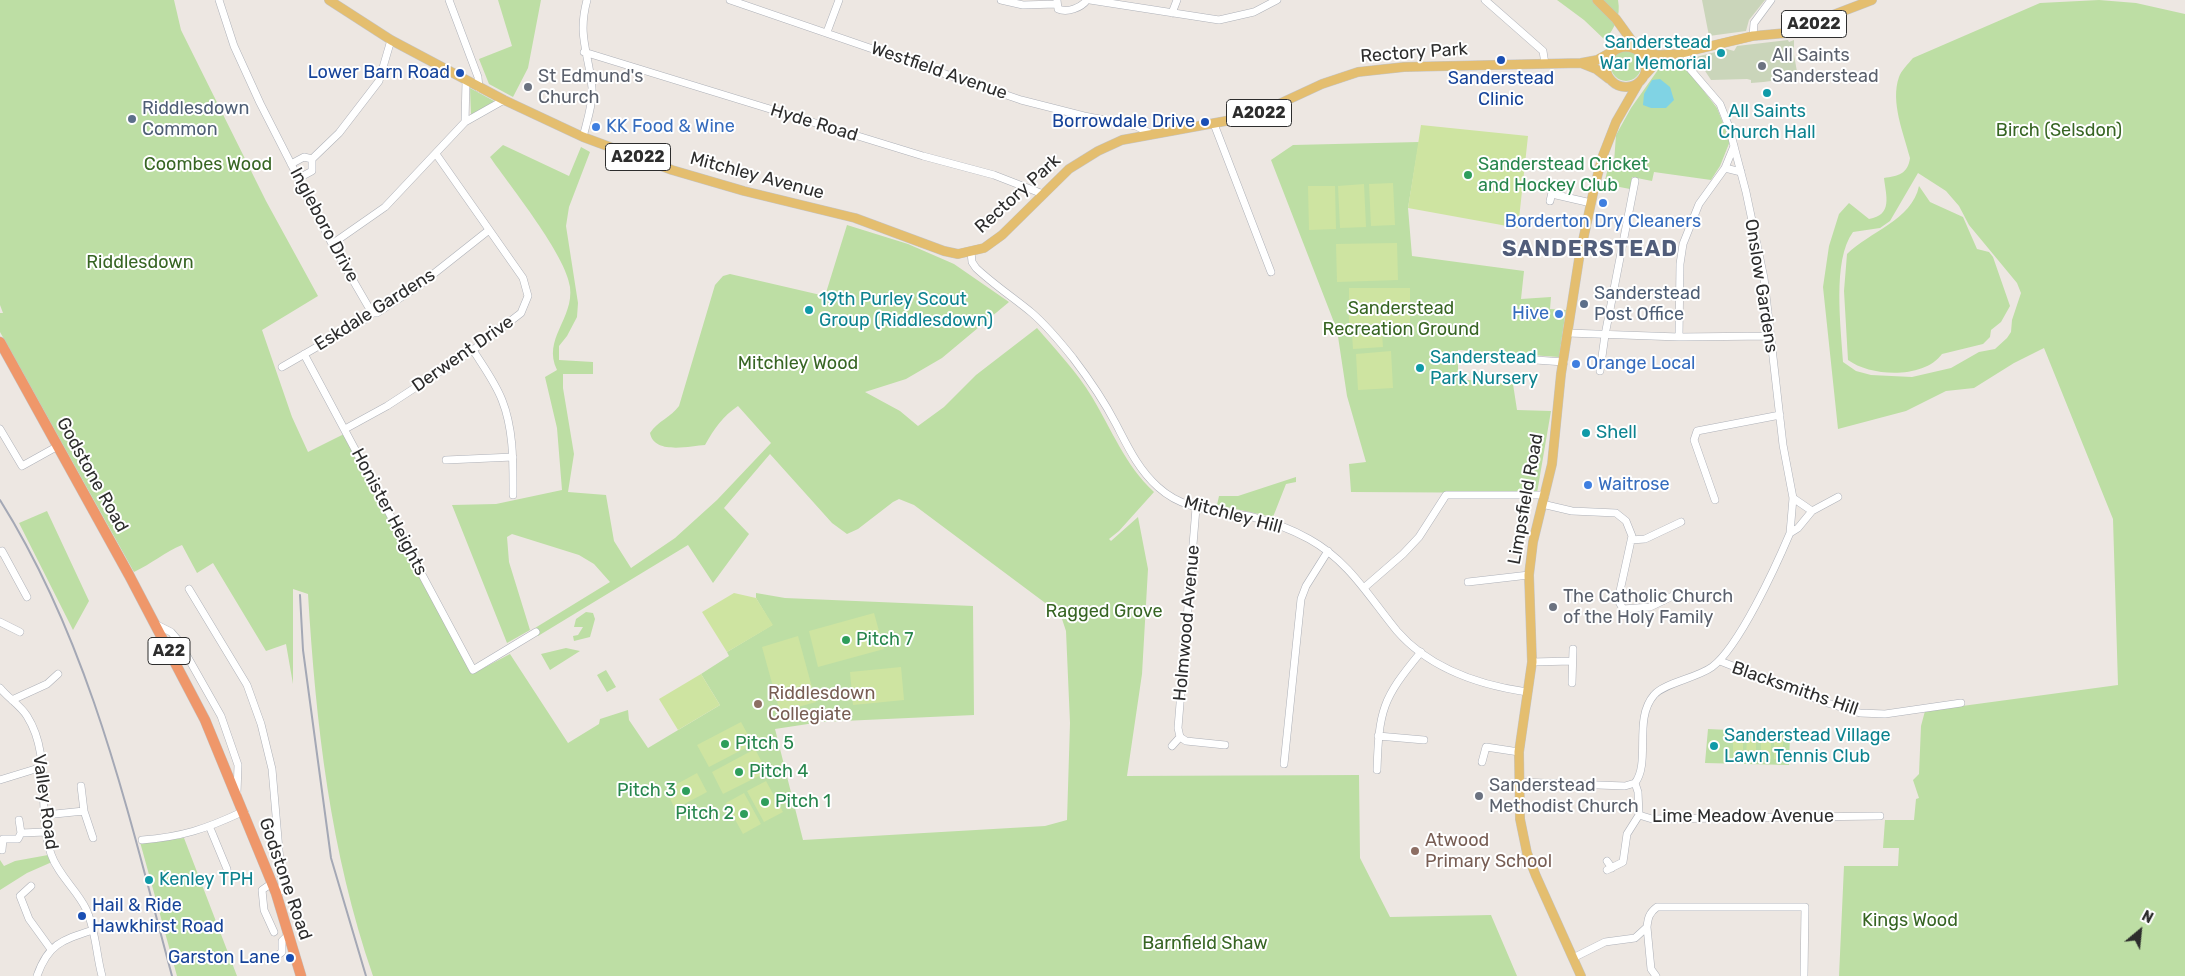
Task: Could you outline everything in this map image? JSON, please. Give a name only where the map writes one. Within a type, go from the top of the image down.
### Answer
[{"type":"highway","name":"Godstone Road","points":[[0,342],[155,624],[205,720],[237,793],[276,893],[301,976]]},
{"type":"main road","name":"Mitchley Avenue","points":[[329,0],[391,40],[466,81],[583,137],[672,170],[744,191],[855,218],[944,251],[958,254],[971,252]]},
{"type":"main road","points":[[1597,0],[1616,20],[1640,51],[1646,64],[1640,81],[1627,88],[1611,81],[1606,73],[1606,66],[1620,40],[1616,20]]},
{"type":"main road","name":"A2022","points":[[1640,81],[1654,64],[1682,54],[1753,36],[1786,33],[1872,0]]},
{"type":"main road","points":[[1614,50],[1626,46],[1640,51]]},
{"type":"main road","name":"Rectory Park","points":[[971,252],[984,248],[1002,235],[1069,169],[1098,151],[1122,140],[1150,133],[1214,124],[1253,116],[1322,84],[1358,72],[1404,67],[1581,63],[1597,60],[1614,50]]},
{"type":"main road","name":"A2022","points":[[1640,51],[1658,55],[1682,54]]},
{"type":"main road","name":"Rectory Park","points":[[1581,63],[1596,70],[1611,81]]},
{"type":"main road","name":"Limpsfield Road","points":[[1611,81],[1622,98],[1620,114]]},
{"type":"main road","name":"Limpsfield Road","points":[[1581,976],[1527,853],[1519,812],[1519,752],[1532,662],[1529,575],[1533,542],[1552,464],[1556,414],[1568,333],[1591,203],[1602,158],[1620,114],[1640,81]]},
{"type":"street","name":"Ingleboro Drive","points":[[219,0],[234,46],[260,103],[332,244],[372,313]]},
{"type":"street","points":[[449,0],[478,77],[479,88]]},
{"type":"street","points":[[583,137],[592,90],[584,52],[582,26],[587,0]]},
{"type":"street","name":"Westfield Avenue","points":[[730,0],[1022,100],[1084,116],[1136,126],[1150,133]]},
{"type":"street","points":[[826,32],[839,0]]},
{"type":"street","points":[[1001,0],[1026,6],[1057,2],[1060,10],[1081,6],[1088,0],[1120,3],[1207,19],[1229,19],[1258,10],[1277,0]]},
{"type":"street","points":[[1172,13],[1177,0]]},
{"type":"street","points":[[1485,0],[1542,50],[1545,64]]},
{"type":"street","points":[[1753,36],[1754,24],[1771,0]]},
{"type":"street","points":[[299,178],[312,171],[312,160],[339,133],[379,81],[391,40]]},
{"type":"street","name":"Hyde Road","points":[[584,52],[914,153],[994,175],[1044,194]]},
{"type":"street","name":"Onslow Gardens","points":[[1682,54],[1690,69],[1720,104],[1741,172],[1764,278],[1780,415],[1793,498],[1790,533]]},
{"type":"street","points":[[465,122],[466,81]]},
{"type":"street","points":[[332,244],[385,207],[465,122],[504,100]]},
{"type":"street","points":[[1214,124],[1271,272]]},
{"type":"street","points":[[1679,337],[1680,264],[1683,244],[1699,204],[1724,168],[1734,146]]},
{"type":"street","name":"Derwent Drive","points":[[345,428],[387,406],[473,350],[521,313],[528,296],[523,278],[436,154]]},
{"type":"street","points":[[291,164],[304,157],[312,160]]},
{"type":"street","points":[[1724,168],[1741,172]]},
{"type":"street","points":[[1600,371],[1605,335],[1635,181]]},
{"type":"street","points":[[1551,195],[1591,203]]},
{"type":"street","name":"Eskdale Gardens","points":[[282,366],[369,317],[372,313],[377,313],[417,287],[489,230]]},
{"type":"street","name":"Mitchley Hill","points":[[971,252],[972,262],[976,268],[1034,315],[1072,358],[1096,389],[1130,453],[1146,476],[1170,496],[1196,508],[1251,517],[1309,539],[1328,551],[1365,587],[1398,632],[1421,652],[1440,665],[1469,679],[1504,689],[1527,692]]},
{"type":"street","points":[[1568,333],[1679,337],[1771,336]]},
{"type":"street","points":[[473,350],[502,400],[512,442],[513,495]]},
{"type":"street","name":"Honister Heights","points":[[304,354],[473,670],[536,632]]},
{"type":"street","points":[[1493,357],[1564,362]]},
{"type":"street","points":[[1715,500],[1694,440],[1697,431],[1780,415]]},
{"type":"street","points":[[0,429],[22,466],[58,446]]},
{"type":"street","points":[[446,460],[513,457]]},
{"type":"street","points":[[1365,587],[1403,554],[1419,537],[1434,517],[1444,496],[1453,494],[1544,500],[1572,510],[1616,513],[1629,525],[1631,540],[1618,600],[1619,605],[1627,610],[1640,609],[1650,607],[1677,594]]},
{"type":"street","points":[[1518,782],[1625,786],[1635,783],[1640,773],[1643,717],[1654,694],[1663,688],[1699,675],[1720,661],[1753,610],[1790,533],[1798,528],[1812,510],[1838,497]]},
{"type":"street","points":[[1793,498],[1812,510]]},
{"type":"street","name":"Holmwood Avenue","points":[[1180,737],[1178,728],[1196,508]]},
{"type":"street","points":[[1631,540],[1645,539],[1681,522]]},
{"type":"street","points":[[0,552],[2,551],[27,597]]},
{"type":"street","points":[[1284,764],[1301,600],[1306,586],[1328,551]]},
{"type":"street","points":[[1468,582],[1529,575]]},
{"type":"street","points":[[189,589],[246,685],[261,724],[272,769],[282,887],[280,892],[276,893]]},
{"type":"street","points":[[0,622],[20,632]]},
{"type":"street","name":"Godstone Road","points":[[155,624],[171,632],[178,640],[221,716],[238,765],[237,793]]},
{"type":"street","points":[[1572,683],[1573,649]]},
{"type":"street","points":[[1377,770],[1381,715],[1388,696],[1421,652]]},
{"type":"street","points":[[1532,662],[1572,661]]},
{"type":"street","name":"Blacksmiths Hill","points":[[1720,661],[1824,702],[1860,713],[1885,714],[1961,703]]},
{"type":"street","points":[[12,700],[47,684],[58,674]]},
{"type":"street","name":"Valley Road","points":[[0,688],[28,717],[34,730],[42,767],[46,832],[52,856],[86,908],[93,930],[102,976]]},
{"type":"street","points":[[1378,736],[1424,740]]},
{"type":"street","points":[[1172,746],[1180,737],[1186,741],[1225,745]]},
{"type":"street","points":[[1482,762],[1486,747],[1519,752]]},
{"type":"street","points":[[0,780],[42,767]]},
{"type":"street","name":"Lime Meadow Avenue","points":[[1635,783],[1638,792],[1639,814],[1652,819],[1880,816]]},
{"type":"street","points":[[81,786],[84,811],[93,838]]},
{"type":"street","points":[[45,815],[84,811]]},
{"type":"street","points":[[142,840],[180,836],[210,828],[242,812],[245,813]]},
{"type":"street","points":[[1607,861],[1610,869],[1623,862],[1627,834],[1639,814]]},
{"type":"street","points":[[2,850],[3,839],[18,839],[21,833],[19,820]]},
{"type":"street","points":[[210,828],[227,869]]},
{"type":"street","points":[[21,833],[46,832]]},
{"type":"street","points":[[272,883],[262,890],[262,899],[274,932]]},
{"type":"street","points":[[31,886],[20,896],[29,919],[50,948]]},
{"type":"street","points":[[1656,976],[1651,969],[1647,927],[1651,911],[1657,907],[1805,907],[1804,976]]},
{"type":"street","points":[[1573,958],[1605,942],[1635,938],[1647,927]]},
{"type":"street","points":[[37,976],[50,948],[65,939],[93,930]]},
{"type":"street","points":[[278,955],[282,952],[282,941],[288,935]]},
{"type":"street","points":[[1635,938],[1648,946]]},
{"type":"green space","points":[[0,0],[174,0],[181,30],[266,201],[318,296],[262,330],[292,417],[308,452],[344,434],[472,674],[510,654],[568,743],[599,724],[600,719],[628,710],[629,720],[648,748],[720,705],[701,674],[729,656],[727,652],[772,625],[756,598],[756,593],[785,598],[973,606],[974,715],[821,722],[775,729],[803,840],[1045,826],[1067,820],[1070,723],[1066,631],[1062,619],[1052,608],[914,505],[899,499],[858,529],[847,534],[832,523],[770,454],[724,508],[749,534],[713,583],[688,545],[538,636],[535,628],[610,582],[594,564],[579,555],[512,534],[507,537],[509,562],[530,630],[507,643],[452,505],[496,504],[562,490],[557,428],[545,377],[557,370],[553,359],[553,348],[568,309],[570,287],[559,257],[548,239],[490,157],[503,145],[569,176],[581,147],[590,152],[569,207],[566,226],[578,303],[577,317],[567,336],[559,346],[559,360],[593,362],[593,374],[563,374],[563,388],[574,454],[568,492],[606,495],[614,541],[631,568],[675,538],[717,500],[771,443],[738,406],[719,423],[705,445],[665,447],[653,440],[650,433],[679,406],[715,285],[723,276],[730,274],[825,296],[847,225],[908,244],[954,264],[1009,302],[942,358],[906,379],[865,392],[900,411],[918,426],[944,407],[976,375],[1037,328],[1080,379],[1127,459],[1154,492],[1119,531],[1109,539],[1111,541],[1138,517],[1148,569],[1142,674],[1127,776],[1359,775],[1360,858],[1390,917],[1491,915],[1517,976],[373,976],[346,882],[327,787],[315,691],[308,594],[293,589],[293,684],[286,644],[266,651],[213,563],[197,573],[182,545],[134,572],[0,332],[0,313],[3,313],[0,305]]},
{"type":"green space","points":[[498,0],[541,0],[528,68],[513,97],[489,84],[479,59],[512,46]]},
{"type":"green space","points":[[1557,0],[1618,0],[1619,12],[1612,31],[1605,40],[1584,20]]},
{"type":"green space","points":[[1702,0],[1765,0],[1749,20],[1746,31],[1709,36]]},
{"type":"green space","points":[[2099,0],[2136,3],[2185,14],[2185,976],[1839,976],[1844,866],[1898,866],[1899,848],[1883,848],[1885,820],[1914,820],[1916,799],[1919,798],[1913,780],[1919,774],[1921,726],[1925,711],[2118,685],[2113,519],[2044,348],[2014,363],[1974,388],[1946,391],[1906,411],[1838,429],[1823,287],[1829,246],[1839,214],[1849,203],[1869,219],[1877,217],[1885,209],[1886,204],[1884,178],[1902,173],[1907,168],[1910,158],[1896,97],[1900,75],[1913,58],[2040,3]],"holes":[[[1918,173],[1946,191],[1959,206],[1969,225],[2017,283],[2021,293],[2012,320],[2011,332],[1995,349],[1979,352],[1951,368],[1912,377],[1871,375],[1856,371],[1843,362],[1839,294],[1842,259],[1846,244],[1853,232],[1880,228],[1890,221]]]},
{"type":"green space","points":[[1788,40],[1789,42],[1794,40],[1794,55],[1798,77],[1751,83],[1751,80],[1747,79],[1711,80],[1696,57],[1727,49],[1734,51],[1737,46]]},
{"type":"green space","points":[[1626,51],[1637,55],[1641,66],[1637,77],[1626,81],[1615,77],[1611,66],[1615,55]]},
{"type":"green space","points":[[1679,59],[1717,108],[1730,141],[1720,166],[1711,180],[1654,172],[1652,181],[1632,177],[1630,189],[1604,184],[1608,168],[1614,162],[1616,135],[1631,108],[1660,67]]},
{"type":"green space","points":[[470,88],[494,101],[493,103],[471,115]]},
{"type":"green space","name":"Sanderstead Cricket and Hockey Club","points":[[1421,125],[1528,136],[1518,228],[1408,208]]},
{"type":"green space","name":"Sanderstead Recreation Ground","points":[[1419,142],[1408,208],[1412,256],[1524,271],[1521,299],[1551,297],[1550,309],[1566,310],[1559,357],[1458,350],[1458,379],[1513,384],[1517,410],[1551,411],[1537,493],[1351,492],[1349,464],[1366,462],[1347,396],[1337,330],[1271,160],[1293,145]]},
{"type":"green space","points":[[1393,183],[1395,225],[1371,226],[1369,184]]},
{"type":"green space","points":[[1364,184],[1366,227],[1340,228],[1338,186]]},
{"type":"green space","points":[[1308,186],[1335,186],[1336,229],[1309,230]]},
{"type":"green space","points":[[1919,186],[1930,202],[1963,217],[1977,249],[1989,252],[1993,257],[2010,306],[2001,322],[1991,330],[1990,337],[1983,344],[1942,354],[1934,362],[1923,368],[1910,371],[1897,373],[1870,370],[1848,360],[1844,291],[1847,254],[1899,217],[1915,198]]},
{"type":"green space","points":[[1397,243],[1398,280],[1337,282],[1336,244]]},
{"type":"green space","points":[[1349,288],[1410,288],[1410,324],[1349,324]]},
{"type":"green space","points":[[1382,333],[1383,347],[1353,349],[1352,334]]},
{"type":"green space","points":[[1391,351],[1393,388],[1358,390],[1356,354]]},
{"type":"green space","points":[[1296,477],[1296,482],[1286,484],[1273,517],[1217,505],[1219,496],[1238,496]]},
{"type":"green space","points":[[47,511],[89,601],[73,630],[19,523]]},
{"type":"green space","points":[[734,593],[756,598],[773,625],[727,652],[702,612]]},
{"type":"green space","points":[[586,612],[593,613],[595,619],[590,637],[574,641],[573,636],[578,635],[583,627],[574,627],[576,619]]},
{"type":"green space","name":"Pitch 7","points":[[874,613],[884,649],[818,667],[809,631]]},
{"type":"green space","points":[[798,636],[816,702],[780,712],[762,647]]},
{"type":"green space","points":[[566,648],[580,651],[550,670],[541,654]]},
{"type":"green space","points":[[901,667],[904,700],[853,705],[850,672]]},
{"type":"green space","points":[[606,670],[616,687],[607,692],[597,675]]},
{"type":"green space","points":[[701,674],[720,705],[678,730],[659,699]]},
{"type":"green space","name":"Pitch 5","points":[[741,722],[753,744],[709,767],[697,745]]},
{"type":"green space","points":[[1708,729],[1790,733],[1789,765],[1705,763]]},
{"type":"green space","points":[[1733,738],[1743,738],[1743,759],[1733,759]]},
{"type":"green space","points":[[1747,738],[1756,738],[1756,759],[1746,759]]},
{"type":"green space","points":[[1761,738],[1771,738],[1771,759],[1761,759]]},
{"type":"green space","points":[[1774,738],[1783,738],[1783,759],[1774,759]]},
{"type":"green space","name":"Pitch 4","points":[[755,749],[767,772],[723,794],[712,772]]},
{"type":"green space","name":"Pitch 3","points":[[697,773],[707,792],[675,809],[666,790]]},
{"type":"green space","name":"Pitch 1","points":[[766,781],[783,812],[764,822],[747,791]]},
{"type":"green space","name":"Pitch 2","points":[[744,793],[761,824],[743,834],[726,803]]},
{"type":"green space","points":[[184,838],[237,976],[177,976],[140,842]]},
{"type":"green space","points":[[48,855],[52,862],[27,873],[0,890],[0,860],[4,866],[15,861]]},
{"type":"water","points":[[1660,79],[1670,87],[1674,100],[1666,108],[1651,108],[1643,105],[1644,94],[1652,80]]},
{"type":"railway","points":[[0,500],[32,555],[83,671],[104,731],[122,792],[172,976]]},
{"type":"railway","points":[[300,595],[303,650],[331,858],[366,976]]},
{"type":"place","name":"Sanderstead War Memorial","points":[[1721,53]]},
{"type":"place","name":"Sanderstead Clinic","points":[[1501,60]]},
{"type":"place","name":"All Saints Sanderstead","points":[[1762,66]]},
{"type":"place","name":"Lower Barn Road","points":[[460,73]]},
{"type":"place","name":"St Edmund's Church","points":[[528,87]]},
{"type":"place","name":"All Saints Church Hall","points":[[1767,93]]},
{"type":"place","name":"Riddlesdown Common","points":[[132,119]]},
{"type":"place","name":"Borrowdale Drive","points":[[1205,122]]},
{"type":"place","name":"KK Food & Wine","points":[[596,127]]},
{"type":"place","name":"Sanderstead Cricket and Hockey Club","points":[[1468,175]]},
{"type":"place","name":"Borderton Dry Cleaners","points":[[1603,203]]},
{"type":"place","name":"Sanderstead Post Office","points":[[1584,304]]},
{"type":"place","name":"19th Purley Scout Group (Riddlesdown)","points":[[809,310]]},
{"type":"place","name":"Hive","points":[[1559,314]]},
{"type":"place","name":"Orange Local","points":[[1576,364]]},
{"type":"place","name":"Sanderstead Park Nursery","points":[[1420,368]]},
{"type":"place","name":"Shell","points":[[1586,433]]},
{"type":"place","name":"Waitrose","points":[[1588,485]]},
{"type":"place","name":"The Catholic Church of the Holy Family","points":[[1553,607]]},
{"type":"place","name":"Pitch 7","points":[[846,640]]},
{"type":"place","name":"Riddlesdown Collegiate","points":[[758,704]]},
{"type":"place","name":"Pitch 5","points":[[725,744]]},
{"type":"place","name":"Sanderstead Village Lawn Tennis Club","points":[[1714,746]]},
{"type":"place","name":"Pitch 4","points":[[739,772]]},
{"type":"place","name":"Pitch 3","points":[[686,791]]},
{"type":"place","name":"Sanderstead Methodist Church","points":[[1479,796]]},
{"type":"place","name":"Pitch 1","points":[[765,802]]},
{"type":"place","name":"Pitch 2","points":[[744,814]]},
{"type":"place","name":"Atwood Primary School","points":[[1415,851]]},
{"type":"place","name":"Kenley TPH","points":[[149,880]]},
{"type":"place","name":"Hail & Ride Hawkhirst Road","points":[[82,916]]},
{"type":"place","name":"Garston Lane","points":[[290,958]]},
{"type":"district","name":"SANDERSTEAD","points":[[1590,250]]},
{"type":"park label","name":"Birch (Selsdon)","points":[[2059,131]]},
{"type":"park label","name":"Coombes Wood","points":[[208,165]]},
{"type":"park label","name":"Riddlesdown","points":[[140,263]]},
{"type":"park label","name":"Mitchley Wood","points":[[798,364]]},
{"type":"park label","name":"Ragged Grove","points":[[1104,612]]},
{"type":"park label","name":"Kings Wood","points":[[1910,921]]},
{"type":"park label","name":"Barnfield Shaw","points":[[1205,944]]}]
